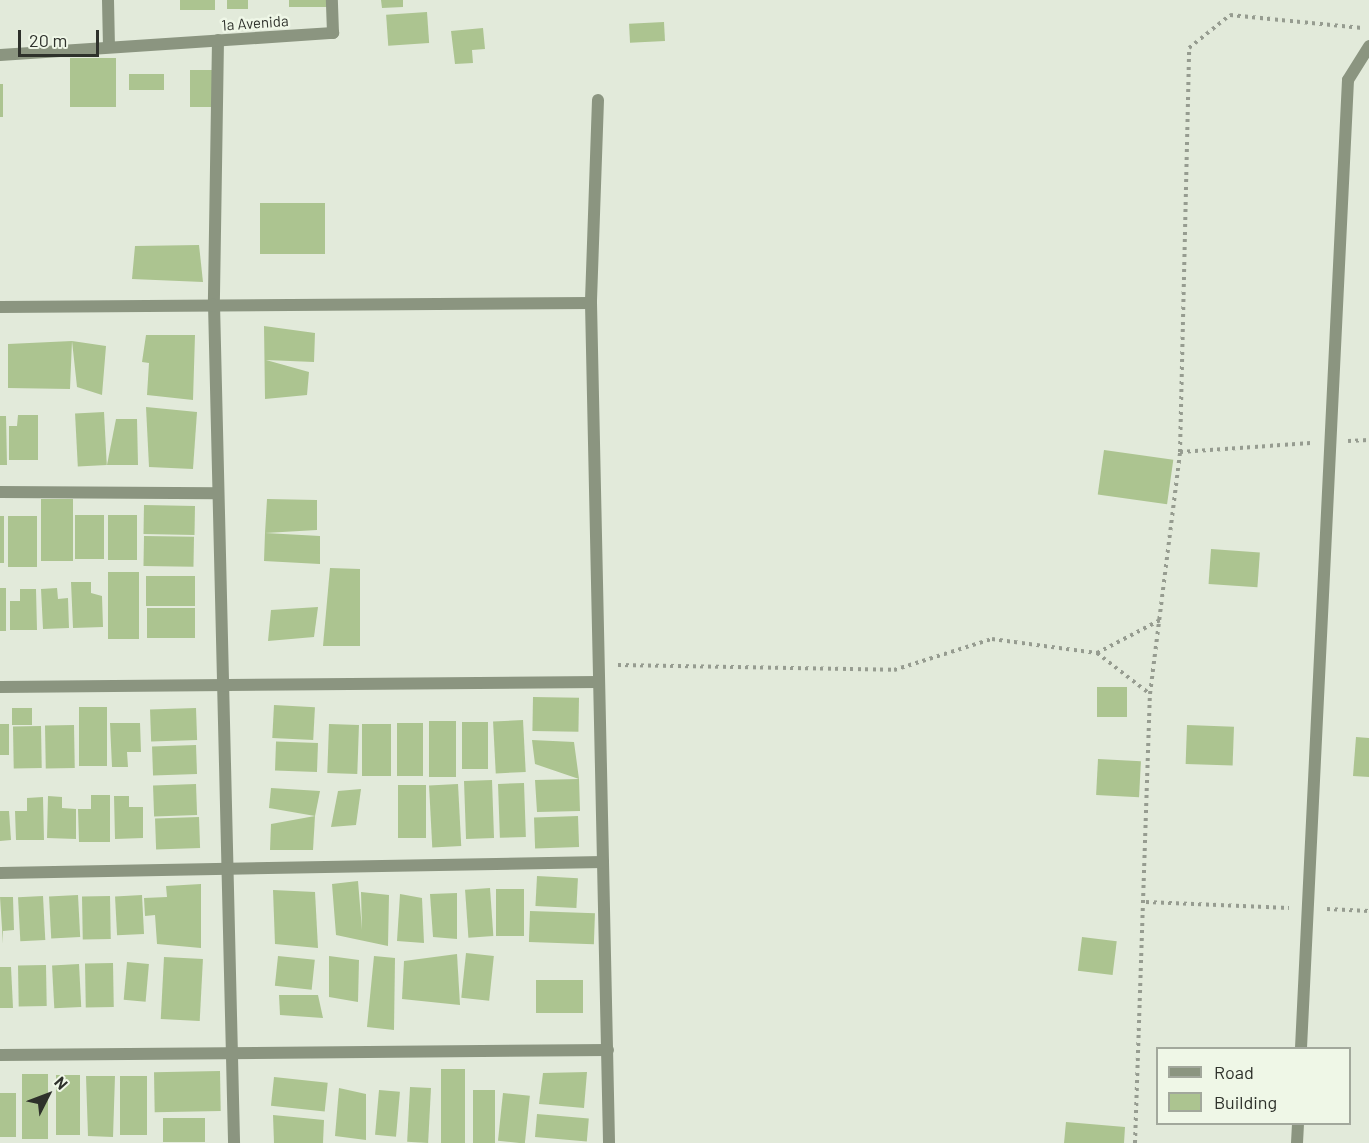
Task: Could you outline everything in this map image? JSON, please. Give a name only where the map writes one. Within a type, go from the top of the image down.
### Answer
[{"type":"street","points":[[108,0],[109,47]]},
{"type":"street","name":"1a Avenida","points":[[0,55],[333,33],[332,0]]},
{"type":"street","points":[[218,40],[214,304],[234,1143]]},
{"type":"street","points":[[1302,1047],[1348,80],[1369,46]]},
{"type":"street","points":[[598,100],[591,303],[609,1143]]},
{"type":"street","points":[[0,307],[591,303]]},
{"type":"street","points":[[0,492],[218,493]]},
{"type":"street","points":[[0,687],[599,682]]},
{"type":"street","points":[[0,873],[603,862]]},
{"type":"street","points":[[0,1054],[608,1050]]},
{"type":"street","points":[[1297,1143],[1298,1125]]},
{"type":"path","points":[[1135,1143],[1146,902],[1150,694],[1180,452],[1189,48],[1230,15],[1369,29]]},
{"type":"path","points":[[1180,452],[1369,440]]},
{"type":"path","points":[[1097,653],[1160,620]]},
{"type":"path","points":[[599,665],[894,670],[992,639],[1097,653],[1150,694]]},
{"type":"path","points":[[1146,902],[1369,911]]},
{"type":"building","points":[[180,0],[215,0],[215,10],[180,10]]},
{"type":"building","points":[[227,0],[248,0],[248,9],[227,9]]},
{"type":"building","points":[[289,0],[327,0],[327,7],[289,7]]},
{"type":"building","points":[[381,0],[403,0],[403,7],[382,8]]},
{"type":"building","points":[[427,12],[429,43],[388,46],[386,15]]},
{"type":"building","points":[[664,22],[665,41],[630,43],[629,24]]},
{"type":"building","points":[[483,28],[485,49],[472,50],[473,63],[455,64],[451,31]]},
{"type":"building","points":[[70,58],[116,58],[116,107],[70,107]]},
{"type":"building","points":[[190,70],[212,70],[212,107],[190,107]]},
{"type":"building","points":[[129,74],[164,74],[164,90],[129,90]]},
{"type":"building","points":[[0,84],[3,84],[3,117],[0,117]]},
{"type":"building","points":[[260,203],[325,203],[325,254],[260,254]]},
{"type":"building","points":[[199,245],[203,282],[132,279],[135,246]]},
{"type":"building","points":[[264,326],[315,333],[314,362],[266,360],[309,372],[307,395],[265,399]]},
{"type":"building","points":[[146,335],[195,335],[193,400],[147,395],[149,363],[142,362]]},
{"type":"building","points":[[72,341],[106,346],[102,395],[77,387]]},
{"type":"building","points":[[72,341],[70,389],[8,388],[8,344]]},
{"type":"building","points":[[146,407],[197,412],[193,469],[149,467]]},
{"type":"building","points":[[104,412],[107,465],[78,466],[75,414]]},
{"type":"building","points":[[18,415],[38,415],[38,460],[9,460],[9,426],[17,426]]},
{"type":"building","points":[[0,416],[6,416],[7,465],[0,465]]},
{"type":"building","points":[[116,419],[137,419],[138,465],[107,465]]},
{"type":"building","points":[[1104,450],[1173,460],[1167,504],[1098,495]]},
{"type":"building","points":[[41,499],[73,499],[73,561],[41,561]]},
{"type":"building","points":[[267,499],[317,500],[317,530],[265,533]]},
{"type":"building","points":[[144,505],[195,506],[194,535],[143,534]]},
{"type":"building","points":[[75,515],[104,515],[104,559],[75,559]]},
{"type":"building","points":[[108,515],[137,515],[137,560],[108,560]]},
{"type":"building","points":[[0,516],[4,516],[4,563],[0,563]]},
{"type":"building","points":[[8,516],[37,516],[37,567],[8,567]]},
{"type":"building","points":[[265,533],[320,536],[320,564],[264,561]]},
{"type":"building","points":[[144,536],[194,537],[193,567],[143,566]]},
{"type":"building","points":[[1211,549],[1260,552],[1257,587],[1209,584]]},
{"type":"building","points":[[330,568],[360,569],[360,646],[323,646]]},
{"type":"building","points":[[108,572],[139,572],[139,639],[108,639]]},
{"type":"building","points":[[146,576],[195,576],[195,606],[146,606]]},
{"type":"building","points":[[71,582],[91,582],[91,593],[102,596],[103,627],[73,628]]},
{"type":"building","points":[[0,588],[6,588],[6,631],[0,631]]},
{"type":"building","points":[[57,588],[58,599],[68,598],[69,628],[43,629],[41,589]]},
{"type":"building","points":[[20,589],[36,589],[37,630],[10,630],[10,601],[20,601]]},
{"type":"building","points":[[318,607],[314,637],[268,641],[271,610]]},
{"type":"building","points":[[147,608],[195,608],[195,638],[147,638]]},
{"type":"building","points":[[1097,687],[1127,687],[1127,717],[1097,717]]},
{"type":"building","points":[[533,697],[579,698],[578,732],[532,731]]},
{"type":"building","points":[[274,705],[315,707],[313,740],[272,738]]},
{"type":"building","points":[[79,707],[107,707],[107,766],[79,766]]},
{"type":"building","points":[[12,708],[32,708],[32,725],[12,725]]},
{"type":"building","points":[[196,708],[197,740],[151,742],[150,710]]},
{"type":"building","points":[[523,720],[526,772],[496,773],[493,722]]},
{"type":"building","points":[[429,721],[456,721],[456,777],[429,777]]},
{"type":"building","points":[[462,722],[488,722],[488,769],[462,769]]},
{"type":"building","points":[[110,723],[140,723],[141,752],[127,752],[128,767],[112,767]]},
{"type":"building","points":[[397,723],[423,723],[423,776],[397,776]]},
{"type":"building","points":[[0,724],[9,724],[9,755],[0,755]]},
{"type":"building","points":[[329,724],[359,725],[357,774],[327,773]]},
{"type":"building","points":[[362,724],[391,724],[391,776],[362,776]]},
{"type":"building","points":[[74,725],[75,768],[46,768],[45,726]]},
{"type":"building","points":[[1187,725],[1234,727],[1233,766],[1186,764]]},
{"type":"building","points":[[13,726],[41,726],[42,768],[14,768]]},
{"type":"building","points":[[1356,737],[1369,738],[1369,777],[1353,776]]},
{"type":"building","points":[[532,740],[574,742],[579,779],[535,764]]},
{"type":"building","points":[[276,742],[318,743],[317,772],[275,771]]},
{"type":"building","points":[[196,745],[197,774],[153,776],[152,747]]},
{"type":"building","points":[[1098,759],[1141,761],[1139,797],[1096,795]]},
{"type":"building","points":[[579,779],[580,811],[537,812],[535,780]]},
{"type":"building","points":[[492,780],[494,838],[466,839],[464,781]]},
{"type":"building","points":[[524,783],[526,837],[500,838],[498,784]]},
{"type":"building","points":[[196,784],[197,815],[154,816],[153,786]]},
{"type":"building","points":[[458,784],[461,846],[432,847],[429,786]]},
{"type":"building","points":[[398,785],[426,785],[426,838],[398,838]]},
{"type":"building","points":[[271,788],[320,791],[315,816],[269,808]]},
{"type":"building","points":[[361,789],[356,825],[331,827],[338,791]]},
{"type":"building","points":[[91,795],[110,795],[110,842],[79,842],[78,809],[91,809]]},
{"type":"building","points":[[48,796],[62,797],[62,808],[76,809],[76,839],[47,838]]},
{"type":"building","points":[[114,796],[129,796],[129,807],[143,807],[143,838],[115,839]]},
{"type":"building","points":[[43,797],[44,840],[16,840],[15,811],[27,811],[27,798]]},
{"type":"building","points":[[0,811],[9,811],[11,840],[0,841]]},
{"type":"building","points":[[315,816],[313,850],[270,850],[271,824]]},
{"type":"building","points":[[578,816],[579,847],[535,849],[534,818]]},
{"type":"building","points":[[199,817],[200,848],[156,850],[155,819]]},
{"type":"building","points":[[537,876],[578,878],[576,908],[535,906]]},
{"type":"building","points":[[358,881],[362,930],[361,892],[389,895],[388,946],[336,935],[332,884]]},
{"type":"building","points":[[201,884],[201,948],[157,944],[155,915],[145,916],[144,898],[167,897],[166,886]]},
{"type":"building","points":[[490,888],[493,936],[468,938],[465,890]]},
{"type":"building","points":[[496,889],[524,889],[524,936],[496,936]]},
{"type":"building","points":[[273,890],[315,892],[318,948],[275,944]]},
{"type":"building","points":[[457,893],[457,939],[433,937],[430,894]]},
{"type":"building","points":[[400,894],[422,898],[424,943],[397,941]]},
{"type":"building","points":[[78,895],[80,937],[51,938],[49,897]]},
{"type":"building","points":[[142,895],[144,934],[117,935],[115,896]]},
{"type":"building","points":[[43,896],[45,940],[20,941],[18,897]]},
{"type":"building","points":[[82,896],[110,896],[111,939],[83,939]]},
{"type":"building","points":[[0,897],[13,897],[14,930],[3,931],[3,944]]},
{"type":"building","points":[[530,911],[595,913],[594,944],[529,942]]},
{"type":"building","points":[[1082,937],[1117,941],[1113,975],[1078,971]]},
{"type":"building","points":[[466,953],[494,956],[489,1001],[461,998]]},
{"type":"building","points":[[457,954],[460,1005],[402,999],[404,961]]},
{"type":"building","points":[[278,956],[315,960],[312,990],[275,986]]},
{"type":"building","points":[[329,956],[359,960],[358,1002],[329,997]]},
{"type":"building","points":[[374,956],[395,958],[394,1030],[367,1027]]},
{"type":"building","points":[[164,957],[203,959],[200,1021],[161,1019]]},
{"type":"building","points":[[127,962],[149,964],[146,1002],[124,1000]]},
{"type":"building","points":[[85,963],[113,963],[114,1007],[86,1007]]},
{"type":"building","points":[[79,964],[81,1007],[54,1008],[52,965]]},
{"type":"building","points":[[18,965],[46,965],[47,1006],[19,1006]]},
{"type":"building","points":[[0,967],[11,967],[13,1008],[0,1008]]},
{"type":"building","points":[[536,980],[583,980],[583,1013],[536,1013]]},
{"type":"building","points":[[279,995],[318,995],[323,1018],[280,1015]]},
{"type":"building","points":[[441,1069],[465,1069],[465,1143],[441,1143]]},
{"type":"building","points":[[220,1071],[221,1111],[155,1112],[154,1072]]},
{"type":"building","points":[[587,1072],[584,1108],[539,1104],[543,1073]]},
{"type":"building","points":[[22,1074],[48,1074],[48,1139],[22,1139]]},
{"type":"building","points":[[56,1075],[80,1075],[80,1135],[56,1135]]},
{"type":"building","points":[[86,1076],[115,1076],[113,1137],[88,1136]]},
{"type":"building","points":[[120,1076],[147,1076],[147,1135],[120,1135]]},
{"type":"building","points":[[274,1077],[328,1083],[325,1111],[271,1106]]},
{"type":"building","points":[[410,1087],[431,1088],[428,1143],[407,1142]]},
{"type":"building","points":[[339,1088],[366,1094],[366,1140],[335,1136]]},
{"type":"building","points":[[379,1090],[400,1092],[396,1137],[375,1135]]},
{"type":"building","points":[[473,1090],[495,1090],[495,1143],[473,1143]]},
{"type":"building","points":[[0,1093],[16,1093],[16,1137],[0,1137]]},
{"type":"building","points":[[503,1093],[530,1096],[525,1143],[498,1141]]},
{"type":"building","points":[[537,1114],[589,1119],[587,1141],[535,1137]]},
{"type":"building","points":[[273,1115],[324,1120],[323,1143],[274,1143]]},
{"type":"building","points":[[163,1118],[205,1118],[205,1142],[163,1142]]},
{"type":"building","points":[[1066,1122],[1125,1127],[1124,1143],[1064,1143]]}]
